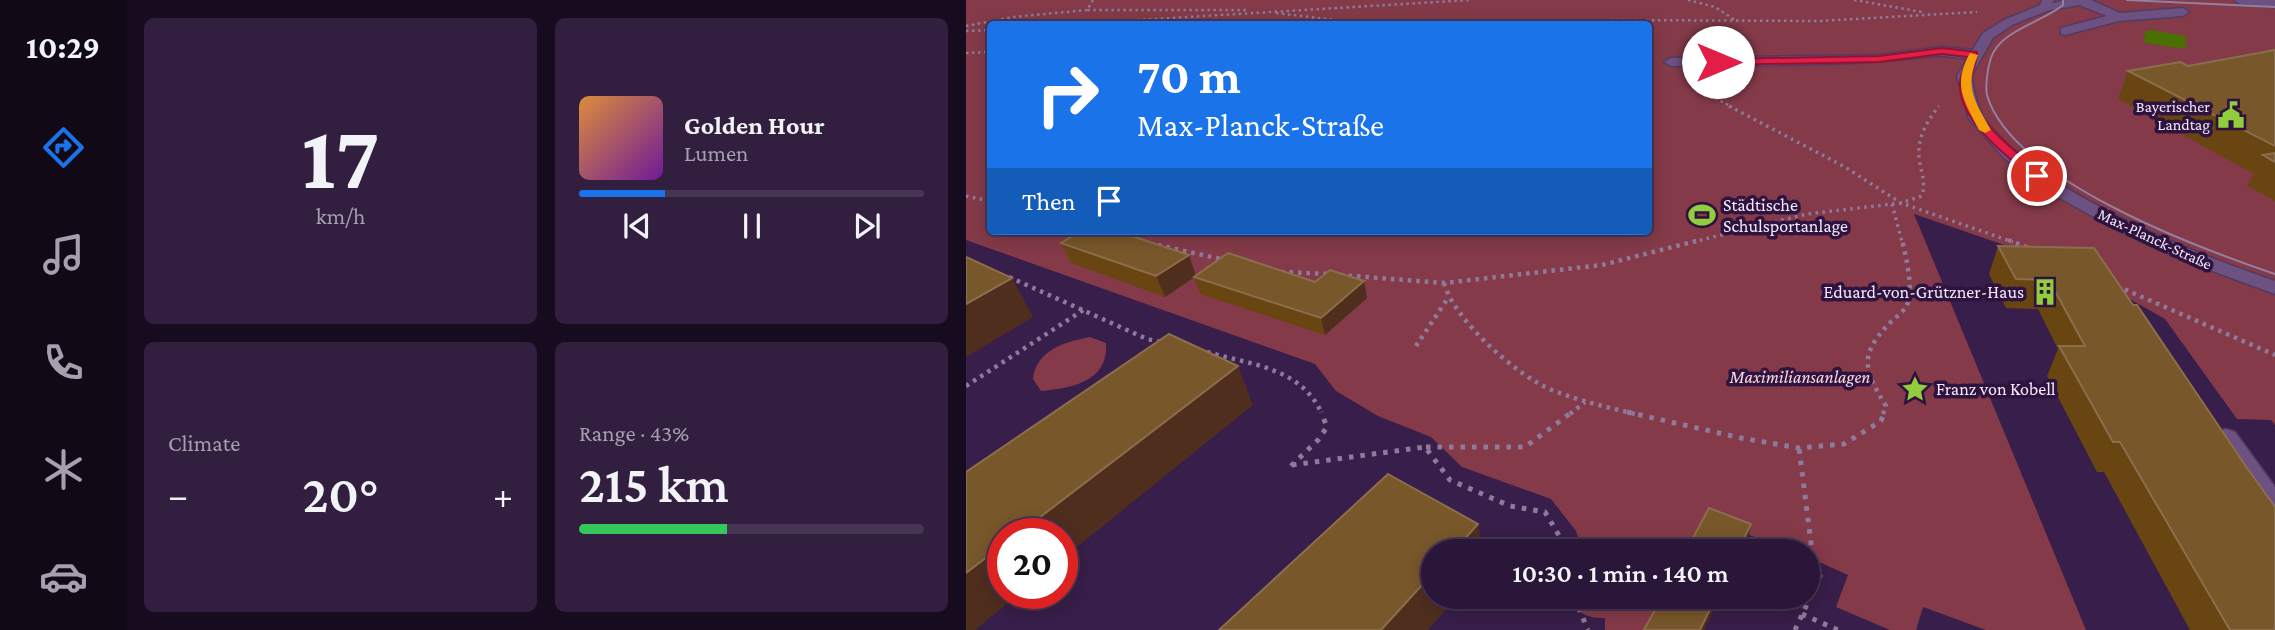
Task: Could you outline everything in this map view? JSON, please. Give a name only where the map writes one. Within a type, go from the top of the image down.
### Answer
[{"type":"main road","points":[[1671,62],[1879,59],[1942,51],[1973,54],[1980,44],[2001,27],[2047,4],[2083,0],[2119,17]]},
{"type":"main road","points":[[2240,0],[2275,3]]},
{"type":"main road","points":[[2066,31],[2086,23],[2119,17],[2183,12]]},
{"type":"main road","name":"Max-Planck-Straße","points":[[1973,54],[1965,82],[1966,93],[1974,111],[1986,131],[2037,176],[2111,222],[2158,244],[2275,288]]},
{"type":"main road","points":[[2214,421],[2275,507]]},
{"type":"path","points":[[1087,10],[1093,0]]},
{"type":"path","points":[[1119,21],[1470,0]]},
{"type":"path","points":[[1688,0],[1715,7],[1737,21]]},
{"type":"path","points":[[1854,0],[1886,8],[1934,14]]},
{"type":"path","points":[[992,21],[1087,10],[1262,12],[1342,21]]},
{"type":"path","points":[[1565,21],[1819,21],[1974,12]]},
{"type":"path","points":[[966,26],[987,22]]},
{"type":"path","points":[[966,31],[987,30]]},
{"type":"path","points":[[966,53],[987,52]]},
{"type":"path","points":[[1692,85],[1834,160],[1901,203],[2042,252]]},
{"type":"path","points":[[1279,271],[1444,283],[1602,265],[1807,215],[1901,203],[1922,196],[1927,180],[1919,154],[1924,125],[1939,106]]},
{"type":"path","points":[[966,196],[987,200]]},
{"type":"path","points":[[1444,283],[1448,298],[1463,320],[1509,362],[1549,389],[1585,402],[1741,438],[1799,448],[1844,443],[1881,421],[1886,406],[1873,386],[1865,359],[1869,344],[1907,305],[1909,266],[1892,203]]},
{"type":"path","points":[[1144,242],[1226,260]]},
{"type":"path","points":[[1002,274],[1147,339],[1171,344]]},
{"type":"path","points":[[2107,280],[2275,355]]},
{"type":"path","points":[[1416,346],[1448,298]]},
{"type":"path","points":[[966,386],[1085,309]]},
{"type":"path","points":[[1195,348],[1301,384],[1318,403],[1327,426],[1318,440],[1291,466],[1425,447],[1525,447],[1585,402]]},
{"type":"path","points":[[1425,447],[1450,480],[1510,506],[1545,512],[1561,539]]},
{"type":"path","points":[[1794,630],[1820,576],[1813,559],[1799,448]]},
{"type":"path","points":[[1579,609],[1588,630]]},
{"type":"path","points":[[1802,614],[1838,630]]},
{"type":"green space","name":"Maximiliansanlagen","points":[[966,0],[2275,0],[2275,425],[2271,420],[2237,419],[2165,319],[2080,271],[1914,214],[2086,630],[1986,630],[1923,607],[1916,630],[1890,630],[1836,607],[1848,575],[1820,562],[1820,539],[1760,539],[1709,520],[1699,539],[1578,539],[1576,531],[1551,499],[1462,467],[1431,437],[1378,416],[1336,391],[1315,364],[966,240]]},
{"type":"green space","points":[[1090,337],[1106,343],[1105,356],[1095,375],[1076,385],[1041,391],[1033,379],[1035,369],[1046,354],[1062,345]]},
{"type":"green space","points":[[1576,609],[1661,609],[1650,630],[1605,630],[1605,618],[1582,614]]},
{"type":"shaded area","points":[[2152,30],[2185,36],[2188,39],[2184,42],[2188,47],[2146,43],[2143,40],[2146,36],[2143,32]]},
{"type":"building","points":[[2275,50],[2275,146],[2128,71],[2180,62],[2188,66]]},
{"type":"building","points":[[2275,153],[2275,162],[2263,155]]},
{"type":"building","points":[[1074,235],[1129,235],[1189,255],[1156,276],[1061,243]]},
{"type":"building","points":[[1998,246],[2094,248],[2133,305],[2137,305],[2275,507],[2275,630],[2230,630],[2120,442],[2113,442],[2059,346],[2085,346],[2049,280],[2016,279]]},
{"type":"building","points":[[1228,253],[1315,282],[1330,270],[1364,281],[1321,318],[1194,277]]},
{"type":"building","points":[[966,257],[1012,278],[966,304]]},
{"type":"building","points":[[1169,334],[1238,366],[1039,518],[987,518],[987,557],[966,573],[966,472]]},
{"type":"building","points":[[1388,474],[1478,524],[1465,539],[1421,539],[1421,586],[1381,630],[1219,630]]},
{"type":"building","points":[[1709,508],[1751,524],[1744,539],[1692,539]]},
{"type":"building","points":[[1655,609],[1710,609],[1700,630],[1644,630]]},
{"type":"tram line","points":[[2063,0],[2063,5],[2055,11],[2003,40],[1991,58],[1987,95],[2003,126],[2031,155],[2068,182],[2111,206],[2201,247],[2275,274]]},
{"type":"tram line","points":[[2127,0],[2275,7]]},
{"type":"slow traffic","points":[[1973,55],[1966,72],[1966,93],[1985,130]]},
{"type":"place","name":"Bayerischer Landtag","points":[[2231,115]]},
{"type":"place","name":"Städtische Schulsportanlage","points":[[1702,215]]},
{"type":"place","name":"Eduard-von-Grützner-Haus","points":[[2045,292]]},
{"type":"place","name":"Franz von Kobell","points":[[1915,389]]},
{"type":"route","points":[[1718,62],[1879,59],[1942,51],[1973,54],[1965,82],[1966,93],[1974,111],[1986,131],[2037,176]]}]
